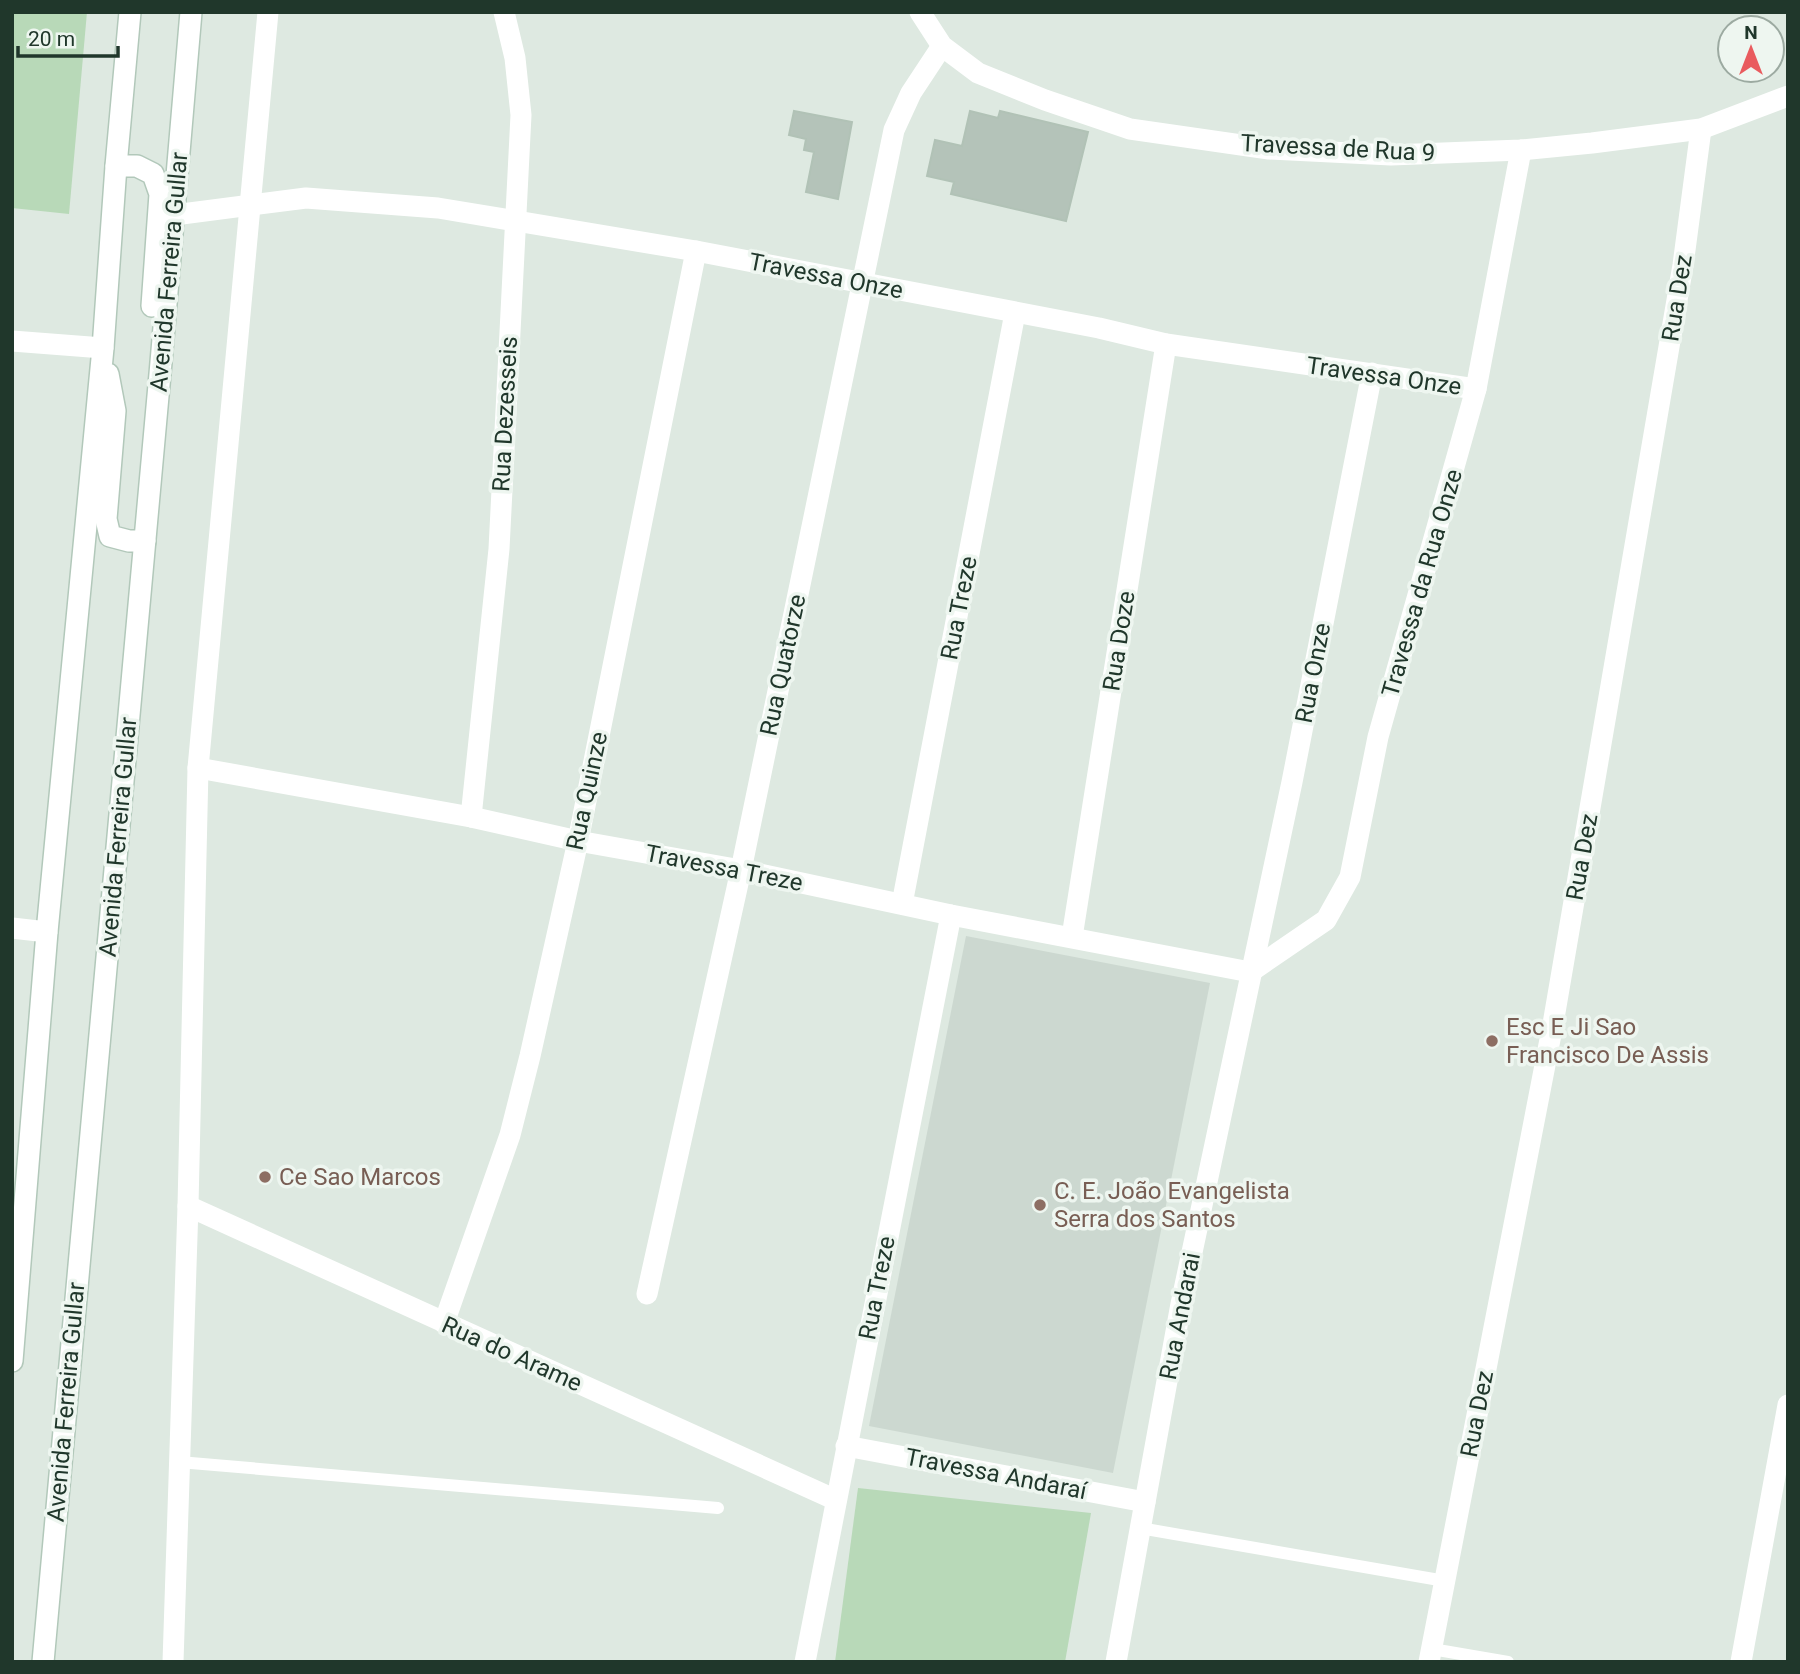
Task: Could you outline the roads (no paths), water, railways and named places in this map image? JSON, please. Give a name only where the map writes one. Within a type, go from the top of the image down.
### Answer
[{"type":"street","points":[[12,1361],[47,932],[103,348],[130,12]]},
{"type":"street","name":"Avenida Ferreira Gullar","points":[[43,1662],[191,12]]},
{"type":"street","points":[[173,1662],[188,1206],[198,768],[268,12]]},
{"type":"street","name":"Rua Dezesseis","points":[[471,817],[499,549],[521,115],[515,58],[504,12]]},
{"type":"street","name":"Travessa de Rua 9","points":[[920,12],[942,46],[978,73],[1045,100],[1130,129],[1269,149],[1391,155],[1521,150],[1701,129],[1788,96]]},
{"type":"street","name":"Rua Quatorze","points":[[647,1294],[741,870],[894,130],[911,93],[942,46]]},
{"type":"street","name":"Rua Dez","points":[[1431,1656],[1553,1024],[1683,265],[1701,129]]},
{"type":"street","name":"Travessa da Rua Onze","points":[[1250,972],[1326,920],[1350,877],[1378,737],[1476,389],[1521,150]]},
{"type":"street","points":[[116,166],[138,166],[153,174],[160,194],[151,317],[160,374]]},
{"type":"street","name":"Travessa Onze","points":[[174,215],[306,198],[438,208],[862,282],[1099,328],[1166,344],[1476,389]]},
{"type":"street","name":"Rua Quinze","points":[[444,1323],[510,1135],[530,1056],[578,841],[696,251]]},
{"type":"street","name":"Rua Treze","points":[[902,904],[1015,313]]},
{"type":"street","points":[[12,341],[103,348]]},
{"type":"street","name":"Rua Doze","points":[[1072,937],[1166,344]]},
{"type":"street","points":[[103,348],[115,411],[106,519],[110,536],[129,541],[145,541]]},
{"type":"street","name":"Rua Onze","points":[[1250,972],[1292,782],[1372,373]]},
{"type":"street","name":"Travessa Treze","points":[[198,768],[471,817],[578,841],[741,870],[951,915],[1250,972]]},
{"type":"street","name":"Rua Treze","points":[[805,1662],[951,915]]},
{"type":"street","points":[[12,929],[47,932]]},
{"type":"street","name":"Rua Andarai","points":[[1116,1662],[1181,1304],[1250,972]]},
{"type":"street","name":"Rua do Arame","points":[[188,1206],[836,1500]]},
{"type":"street","points":[[1741,1662],[1788,1405]]},
{"type":"street","name":"Travessa Andaraí","points":[[846,1446],[1145,1502]]},
{"type":"lane","points":[[179,1462],[718,1508]]},
{"type":"lane","points":[[1140,1528],[1445,1581]]},
{"type":"lane","points":[[1431,1656],[1508,1662]]},
{"type":"place","name":"Esc E Ji Sao Francisco De Assis","points":[[1492,1041]]},
{"type":"place","name":"Ce Sao Marcos","points":[[265,1177]]},
{"type":"place","name":"C. E. João Evangelista Serra dos Santos","points":[[1040,1205]]}]
